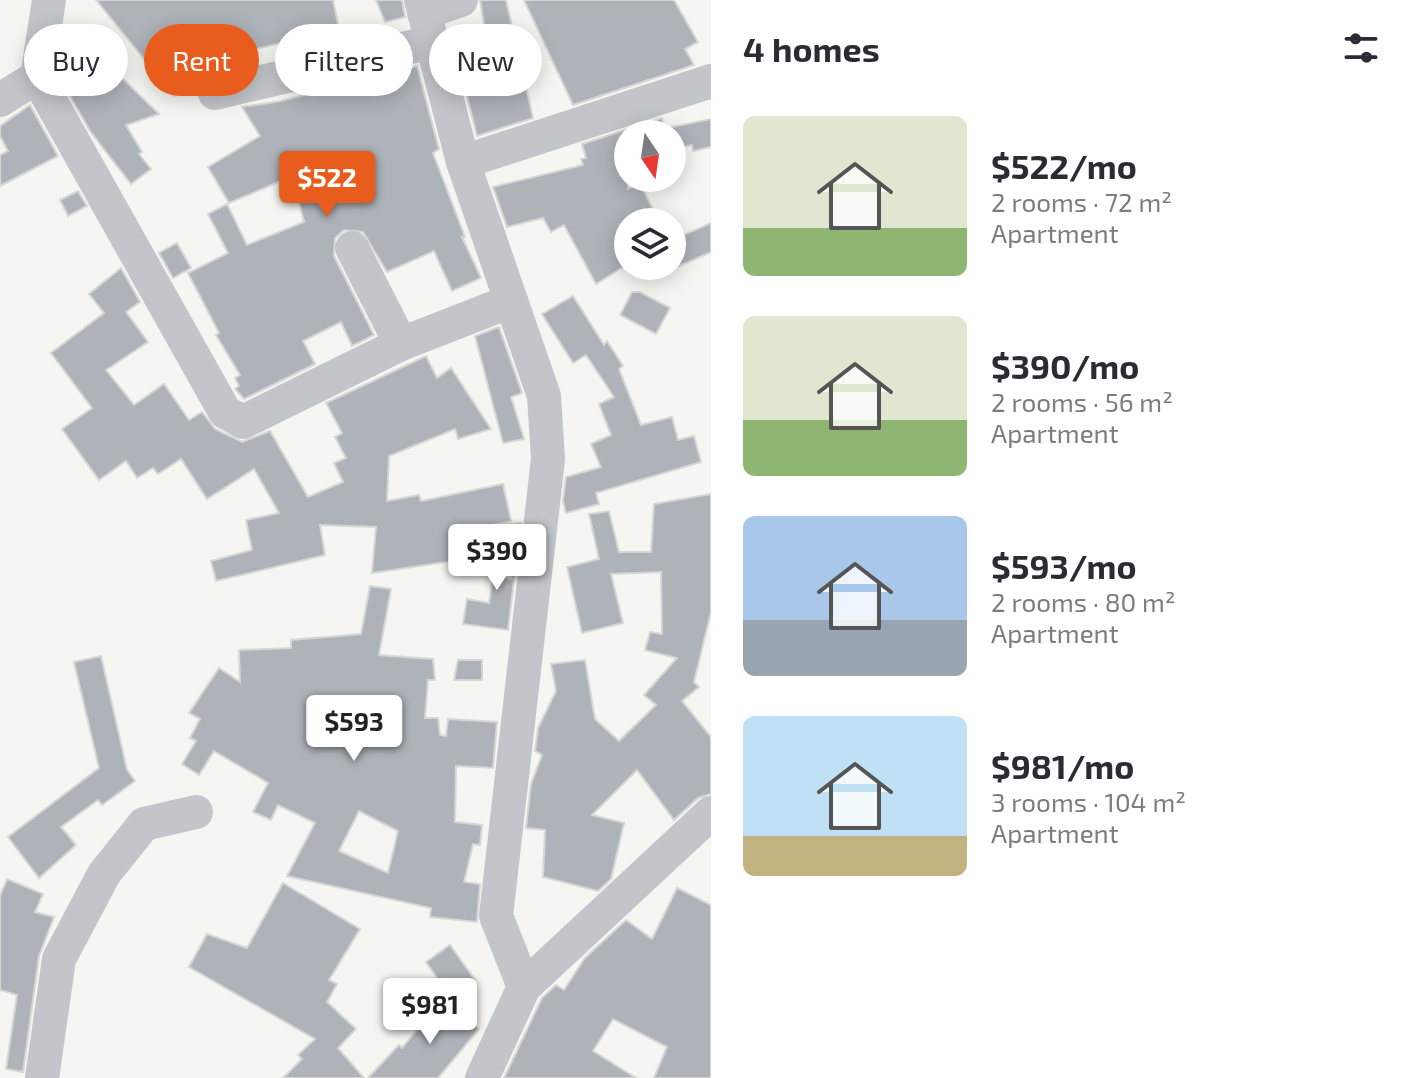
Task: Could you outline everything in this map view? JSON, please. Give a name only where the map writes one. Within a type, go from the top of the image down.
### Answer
[{"type":"street","points":[[45,24],[49,0]]},
{"type":"street","points":[[259,77],[426,18],[461,0]]},
{"type":"street","points":[[426,18],[463,162],[544,396],[548,459],[496,916],[524,987]]},
{"type":"street","points":[[463,162],[711,81]]},
{"type":"street","points":[[0,100],[24,85]]},
{"type":"street","points":[[48,96],[225,412],[243,422],[401,344],[511,301]]},
{"type":"street","points":[[352,248],[401,344]]},
{"type":"street","points":[[42,1078],[59,959],[104,874],[144,824],[196,812]]},
{"type":"street","points":[[482,1078],[524,987],[711,813]]},
{"type":"building","points":[[96,0],[333,0],[338,24],[275,24],[275,44],[259,48],[259,24],[144,24],[144,59],[128,39],[128,24],[116,24]]},
{"type":"building","points":[[376,0],[402,0],[405,17],[385,22]]},
{"type":"building","points":[[480,0],[506,0],[511,24],[484,24]]},
{"type":"building","points":[[524,0],[674,0],[698,42],[685,49],[694,65],[573,105],[542,39],[542,24],[535,24]]},
{"type":"building","points":[[417,66],[439,149],[433,153],[465,237],[462,237],[481,278],[452,291],[434,251],[387,272],[363,232],[344,230],[335,238],[334,256],[374,335],[352,346],[341,322],[303,341],[315,364],[244,399],[235,389],[239,386],[235,378],[240,375],[216,335],[219,333],[188,273],[228,253],[208,214],[227,204],[247,245],[304,222],[293,176],[229,203],[208,167],[260,136],[242,107],[300,96],[413,96],[413,67]]},
{"type":"building","points":[[128,84],[159,114],[126,125],[142,152],[139,154],[151,169],[131,184],[90,131],[70,96],[128,96]]},
{"type":"building","points":[[467,96],[528,96],[533,118],[477,136]]},
{"type":"building","points":[[30,105],[58,156],[0,186],[0,155],[8,151],[0,136],[0,126]]},
{"type":"building","points":[[711,119],[711,147],[693,151],[692,145],[686,146],[686,124]]},
{"type":"building","points":[[614,134],[614,192],[644,192],[652,208],[614,208],[614,273],[596,284],[564,225],[551,232],[543,218],[507,227],[493,187],[583,165],[581,159],[586,158],[582,144]]},
{"type":"building","points":[[78,191],[87,206],[68,216],[60,200]]},
{"type":"building","points":[[711,223],[711,252],[686,263],[686,234]]},
{"type":"building","points":[[177,243],[191,268],[173,278],[159,253]]},
{"type":"building","points":[[121,268],[140,302],[126,312],[148,342],[106,370],[134,405],[164,384],[189,420],[202,412],[215,429],[242,442],[270,431],[308,497],[343,482],[334,463],[346,458],[335,437],[342,433],[326,403],[426,356],[437,378],[451,368],[491,429],[458,439],[455,429],[389,456],[387,501],[419,495],[421,501],[503,484],[511,521],[456,533],[460,560],[372,573],[376,527],[320,525],[325,555],[216,581],[211,561],[252,550],[246,520],[279,513],[254,469],[207,499],[181,459],[158,474],[153,468],[137,478],[126,461],[99,480],[62,429],[92,408],[51,353],[104,313],[89,294]]},
{"type":"building","points":[[632,292],[640,292],[670,308],[656,334],[620,315]]},
{"type":"building","points":[[573,296],[604,345],[607,341],[623,366],[619,369],[641,425],[672,417],[678,440],[694,436],[701,462],[596,493],[599,504],[566,513],[563,501],[566,477],[601,467],[591,444],[611,435],[599,404],[614,397],[586,355],[573,363],[542,314]]},
{"type":"building","points":[[499,327],[522,393],[511,397],[524,439],[503,443],[475,336]]},
{"type":"building","points":[[711,494],[711,612],[694,682],[699,687],[682,701],[711,737],[711,794],[698,798],[674,820],[637,770],[592,815],[624,823],[611,879],[598,891],[543,877],[545,830],[526,828],[531,784],[542,755],[535,751],[538,728],[556,691],[551,664],[585,660],[595,719],[619,741],[656,705],[644,695],[677,658],[645,650],[650,632],[662,634],[661,572],[611,574],[623,623],[582,633],[567,567],[599,559],[589,514],[609,511],[619,552],[651,552],[654,504]]},
{"type":"building","points":[[521,523],[508,630],[463,624],[467,599],[489,603],[493,576],[512,579],[504,525]]},
{"type":"building","points":[[370,586],[391,589],[379,655],[433,659],[435,680],[428,680],[425,718],[438,718],[440,735],[446,736],[448,719],[497,722],[493,768],[456,766],[455,822],[482,825],[480,845],[473,844],[464,882],[480,884],[477,922],[430,917],[431,908],[287,876],[315,823],[278,805],[271,820],[253,812],[268,783],[214,751],[199,775],[182,764],[196,741],[190,738],[200,719],[189,713],[219,668],[240,682],[239,650],[291,648],[291,640],[361,634]],"holes":[[[359,811],[398,831],[388,873],[339,851]]]},
{"type":"building","points":[[101,656],[127,770],[135,781],[102,805],[98,800],[61,827],[76,845],[39,878],[8,837],[99,768],[74,662]]},
{"type":"building","points":[[458,660],[482,660],[482,680],[454,680]]},
{"type":"building","points":[[7,879],[43,894],[35,912],[54,917],[39,956],[23,1072],[6,1069],[17,995],[0,990],[0,896]]},
{"type":"building","points":[[283,883],[360,929],[329,980],[337,984],[327,1002],[356,1029],[338,1048],[364,1078],[283,1078],[302,1059],[298,1055],[315,1039],[189,967],[207,934],[247,948]]},
{"type":"building","points":[[677,888],[711,905],[711,1078],[654,1078],[667,1047],[613,1019],[593,1051],[636,1078],[504,1078],[542,998],[556,985],[564,990],[585,958],[626,920],[652,939]]},
{"type":"building","points":[[450,945],[475,980],[454,1002],[426,962]]},
{"type":"building","points":[[443,999],[479,1029],[438,1078],[368,1078],[399,1045],[402,1048]]}]
